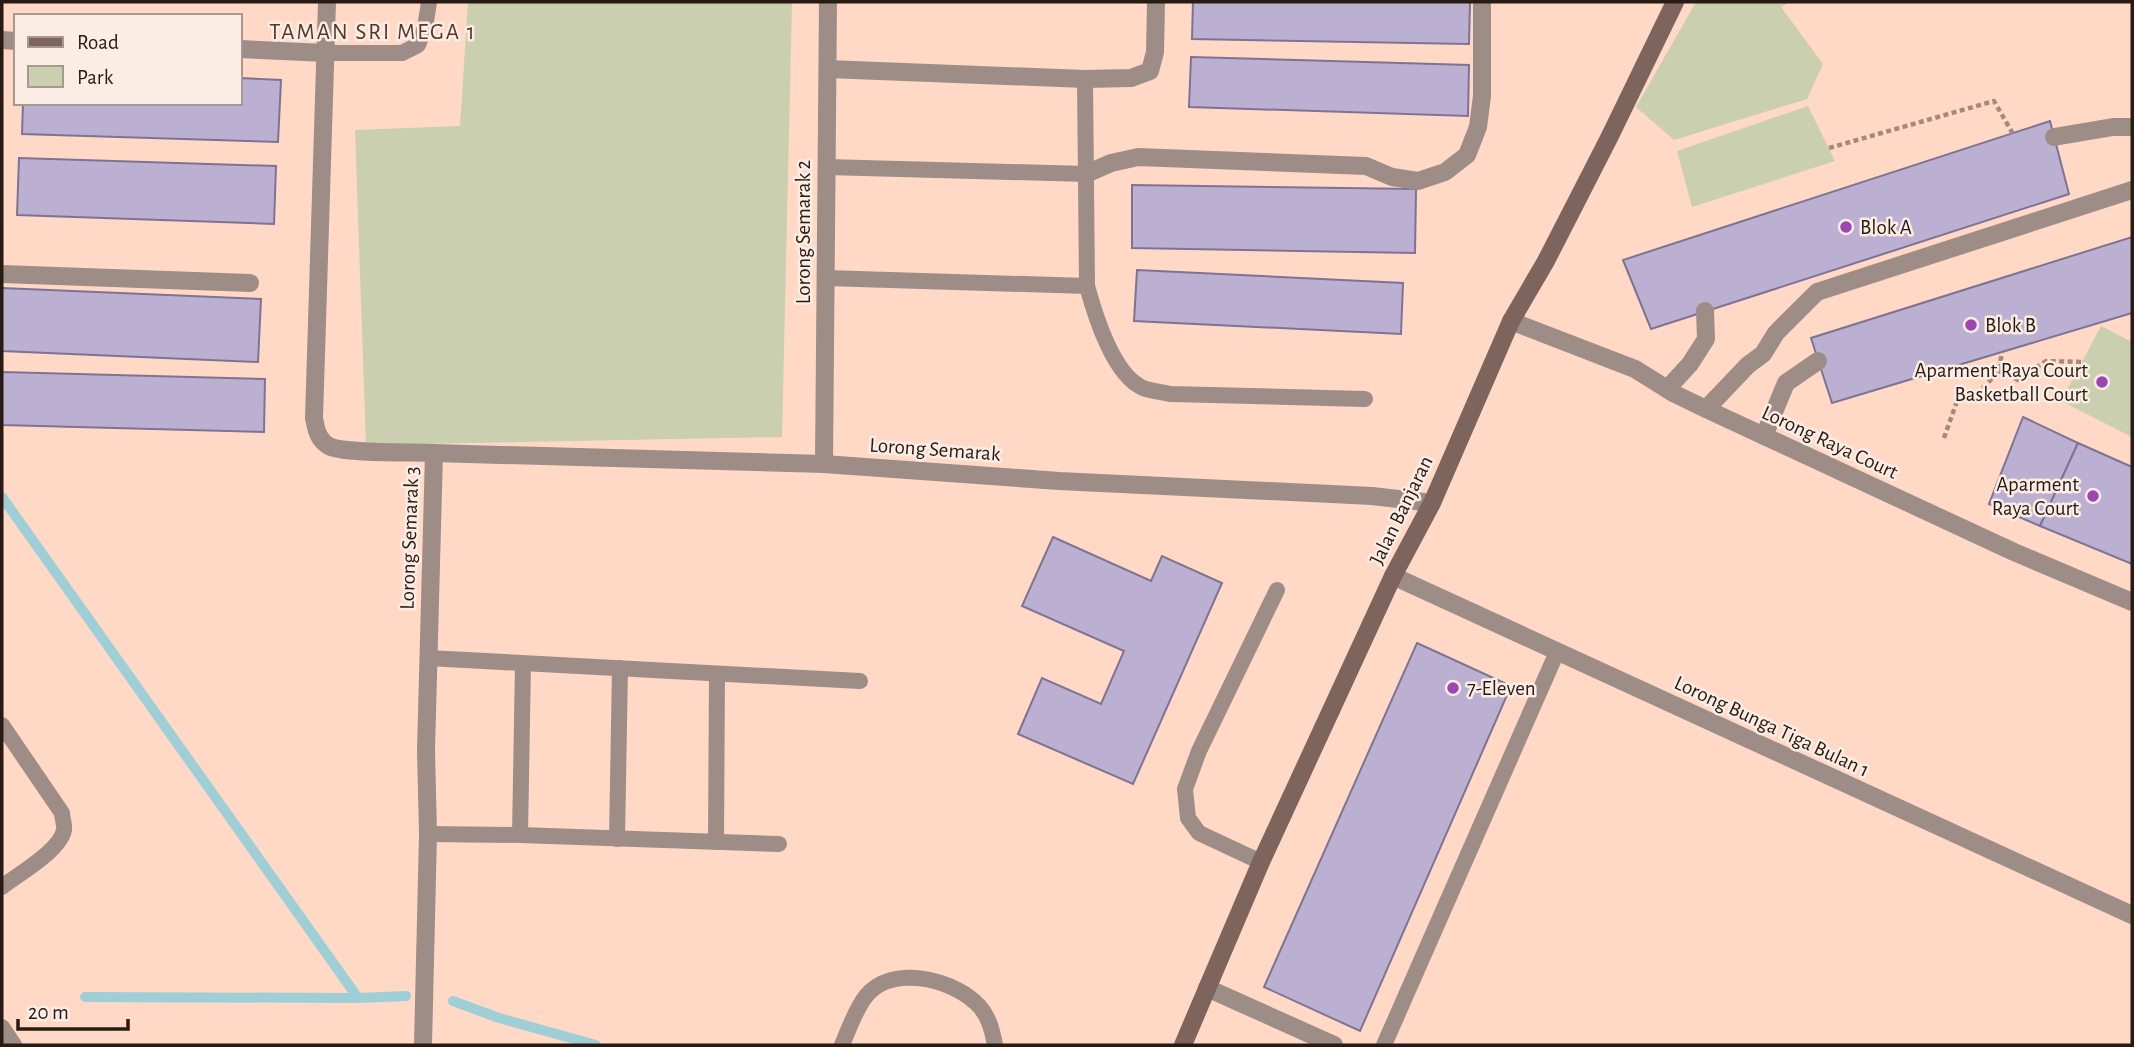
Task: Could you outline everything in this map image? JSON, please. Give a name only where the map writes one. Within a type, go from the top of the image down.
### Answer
[{"type":"street","points":[[242,49],[326,53],[327,2]]},
{"type":"street","name":"Lorong Semarak 2","points":[[824,464],[828,2]]},
{"type":"street","points":[[828,69],[1085,79],[1131,78],[1150,71],[1155,52],[1156,2]]},
{"type":"street","points":[[1086,174],[1111,163],[1139,157],[1366,166],[1392,177],[1418,181],[1446,172],[1467,155],[1478,127],[1482,96],[1482,2]]},
{"type":"street","name":"Jalan Banjaran","points":[[1182,1045],[1261,862],[1393,576],[1432,503],[1511,321],[1546,261],[1675,2]]},
{"type":"street","name":"Lorong Semarak 3","points":[[326,53],[314,418],[317,433],[329,446],[345,450],[434,453],[426,750],[428,834],[423,1045]]},
{"type":"street","points":[[2054,137],[2113,127],[2132,127]]},
{"type":"street","points":[[1706,409],[1748,365],[1763,354],[1776,333],[1817,292],[2132,190]]},
{"type":"street","points":[[2,274],[250,283]]},
{"type":"street","points":[[1667,389],[1690,364],[1706,339],[1705,311]]},
{"type":"street","name":"Lorong Raya Court","points":[[1511,321],[1634,369],[1706,409],[2014,552],[2132,602]]},
{"type":"street","points":[[1764,436],[1786,383],[1818,360]]},
{"type":"street","name":"Lorong Semarak","points":[[434,453],[824,464],[1059,481],[1372,496],[1432,503]]},
{"type":"street","name":"Lorong Bunga Tiga Bulan 1","points":[[1393,576],[2132,915]]},
{"type":"street","points":[[1207,988],[1334,1045]]},
{"type":"lane","points":[[326,53],[402,53],[418,45],[425,28],[429,2]]},
{"type":"lane","points":[[1085,79],[1087,286],[1094,312],[1116,360],[1127,377],[1143,388],[1170,394],[1365,398]]},
{"type":"lane","points":[[827,167],[1086,174]]},
{"type":"lane","points":[[826,278],[1087,286]]},
{"type":"lane","points":[[1261,862],[1199,833],[1188,818],[1185,789],[1199,751],[1277,590]]},
{"type":"lane","points":[[1384,1045],[1557,652]]},
{"type":"lane","points":[[428,658],[860,681]]},
{"type":"lane","points":[[520,835],[523,663]]},
{"type":"lane","points":[[617,839],[620,668]]},
{"type":"lane","points":[[716,842],[717,674]]},
{"type":"lane","points":[[2,725],[62,813],[64,829],[59,842],[2,887]]},
{"type":"lane","points":[[428,834],[779,844]]},
{"type":"lane","points":[[842,1045],[867,995],[887,981],[912,978],[937,982],[959,990],[977,1003],[991,1024],[995,1045]]},
{"type":"lane","points":[[2,1027],[15,1045]]},
{"type":"path","points":[[1829,148],[1994,101],[2013,134]]},
{"type":"path","points":[[1944,438],[1957,401],[1980,391],[1999,371],[2002,352]]},
{"type":"path","points":[[1999,371],[2018,380],[2046,361],[2081,362]]},
{"type":"green space","points":[[468,2],[792,2],[782,437],[366,445],[355,130],[460,126]]},
{"type":"green space","points":[[1696,2],[1791,2],[1781,7],[1823,64],[1807,99],[1674,140],[1636,107]]},
{"type":"green space","points":[[1808,106],[1835,161],[1692,207],[1677,151]]},
{"type":"green space","name":"Aparment Raya Court Basketball Court","points":[[2101,326],[2132,342],[2132,437],[2061,401]]},
{"type":"building","points":[[1193,2],[1470,2],[1469,44],[1192,39]]},
{"type":"building","points":[[1191,57],[1469,65],[1468,116],[1189,107]]},
{"type":"building","points":[[242,78],[281,80],[278,142],[22,134],[23,105],[242,105]]},
{"type":"building","name":"Blok A","points":[[2050,121],[2069,194],[1651,329],[1623,260]]},
{"type":"building","points":[[19,158],[276,166],[274,224],[17,215]]},
{"type":"building","points":[[1132,185],[1416,189],[1415,253],[1132,248]]},
{"type":"building","name":"Blok B","points":[[2132,237],[2132,313],[1832,403],[1811,338]]},
{"type":"building","points":[[1137,270],[1403,283],[1401,334],[1134,321]]},
{"type":"building","points":[[2,288],[261,299],[258,362],[2,351]]},
{"type":"building","points":[[2,372],[265,379],[264,432],[2,425]]},
{"type":"building","points":[[2023,417],[2078,443],[2040,526],[1989,504]]},
{"type":"building","name":"Aparment Raya Court","points":[[2078,443],[2132,467],[2132,564],[2040,526]]},
{"type":"building","points":[[1053,537],[1151,581],[1162,556],[1222,583],[1133,784],[1018,734],[1042,678],[1101,704],[1124,651],[1022,606]]},
{"type":"building","points":[[1417,643],[1511,686],[1360,1031],[1264,987]]},
{"type":"waterway","points":[[2,497],[358,998]]},
{"type":"waterway","points":[[85,997],[406,996]]},
{"type":"waterway","points":[[453,1001],[499,1018],[596,1045]]},
{"type":"place","name":"Blok A","points":[[1846,227]]},
{"type":"place","name":"Blok B","points":[[1971,325]]},
{"type":"place","name":"Aparment Raya Court Basketball Court","points":[[2102,382]]},
{"type":"place","name":"Aparment Raya Court","points":[[2093,496]]},
{"type":"place","name":"7-Eleven","points":[[1453,688]]},
{"type":"district","name":"TAMAN SRI MEGA 1","points":[[373,31]]}]
